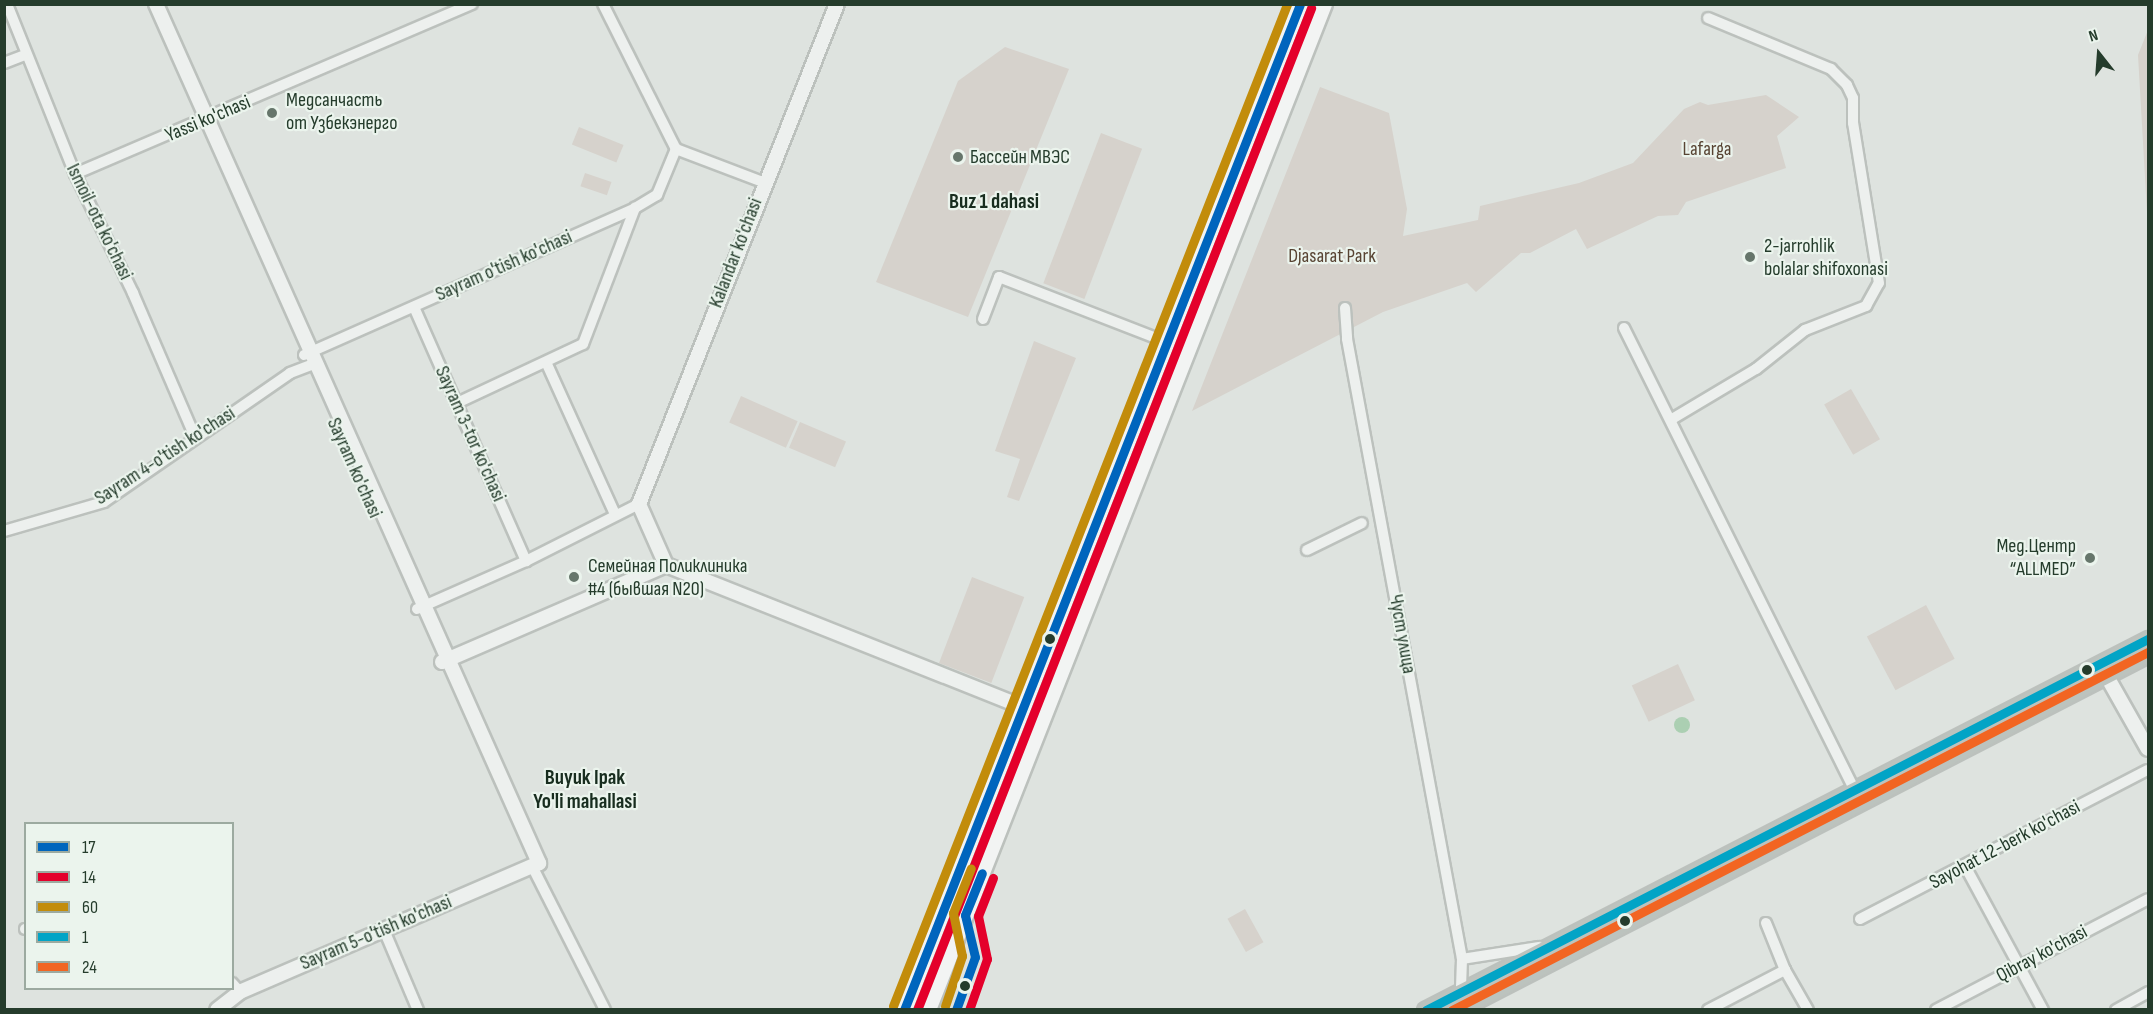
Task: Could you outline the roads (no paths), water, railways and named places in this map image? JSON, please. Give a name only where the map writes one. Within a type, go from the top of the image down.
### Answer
[{"type":"main road","points":[[904,1010],[1300,4]]},
{"type":"main road","points":[[928,1010],[1324,4]]},
{"type":"main road","points":[[2104,670],[2148,639]]},
{"type":"main road","points":[[1048,643],[1069,652]]},
{"type":"main road","points":[[1425,1010],[1453,1003],[2104,670],[2148,654]]},
{"type":"main road","points":[[1453,1003],[1550,946],[1857,796]]},
{"type":"street","name":"Ismoil-ota ko'chasi","points":[[7,4],[25,54],[75,174],[133,293],[195,437]]},
{"type":"street","name":"Sayram ko'chasi","points":[[147,4],[203,121],[536,865],[605,1010]]},
{"type":"street","name":"Sayram ko'chasi","points":[[156,4],[203,121]]},
{"type":"street","name":"Yassi ko'chasi","points":[[75,174],[472,4]]},
{"type":"street","points":[[603,4],[676,149],[763,182]]},
{"type":"street","name":"Kalandar ko'chasi","points":[[639,504],[763,182],[837,4]]},
{"type":"street","points":[[1672,419],[1756,369],[1805,330],[1866,306],[1879,283],[1853,123],[1853,98],[1847,86],[1831,69],[1708,18]]},
{"type":"street","points":[[4,63],[25,54]]},
{"type":"street","name":"Sayram o'tish ko'chasi","points":[[310,359],[414,307],[635,208],[657,195],[676,149]]},
{"type":"street","points":[[457,403],[579,346],[588,336],[635,208]]},
{"type":"street","points":[[983,319],[999,277],[1167,342]]},
{"type":"street","name":"Sayram 3-tor ko'chasi","points":[[414,307],[526,561]]},
{"type":"street","name":"Чуст улица","points":[[1345,308],[1347,339],[1462,959],[1453,1003]]},
{"type":"street","points":[[1624,328],[1672,419],[1857,796]]},
{"type":"street","name":"Sayram 4-o'tish ko'chasi","points":[[4,531],[104,502],[310,359]]},
{"type":"street","points":[[546,362],[615,514]]},
{"type":"street","points":[[421,607],[526,561],[615,514],[639,504],[666,565],[1023,707]]},
{"type":"street","points":[[1306,550],[1362,523]]},
{"type":"street","points":[[445,661],[666,565]]},
{"type":"street","points":[[2104,670],[2148,749]]},
{"type":"street","name":"Sayohat 12-berk ko'chasi","points":[[1860,920],[2148,770]]},
{"type":"street","name":"Sayram 5-o'tish ko'chasi","points":[[217,1010],[236,988],[384,930],[536,865]]},
{"type":"street","points":[[1965,866],[2043,1010]]},
{"type":"street","name":"Qibray ko'chasi","points":[[1936,1010],[2148,899]]},
{"type":"street","points":[[1766,923],[1785,970],[1808,1010]]},
{"type":"street","points":[[384,930],[418,1010]]},
{"type":"street","points":[[1462,959],[1550,946]]},
{"type":"street","points":[[1708,1010],[1785,970]]},
{"type":"street","points":[[2116,1010],[2148,992]]},
{"type":"place","name":"Медсанчасть от Узбекэнерго","points":[[272,113]]},
{"type":"place","name":"Бассейн МВЭС","points":[[958,157]]},
{"type":"place","name":"2-jarrohlik bolalar shifoxonasi","points":[[1750,257]]},
{"type":"place","name":"Мед.Центр “ALLMED”","points":[[2090,558]]},
{"type":"place","name":"Семейная Поликлиника #4 (бывшая N20)","points":[[574,577]]},
{"type":"district","name":"Buz 1 dahasi","points":[[994,202]]},
{"type":"district","name":"Buyuk Ipak Yo'li mahallasi","points":[[585,790]]},
{"type":"park label","name":"Lafarga","points":[[1707,149]]},
{"type":"park label","name":"Djasarat Park","points":[[1332,256]]}]
